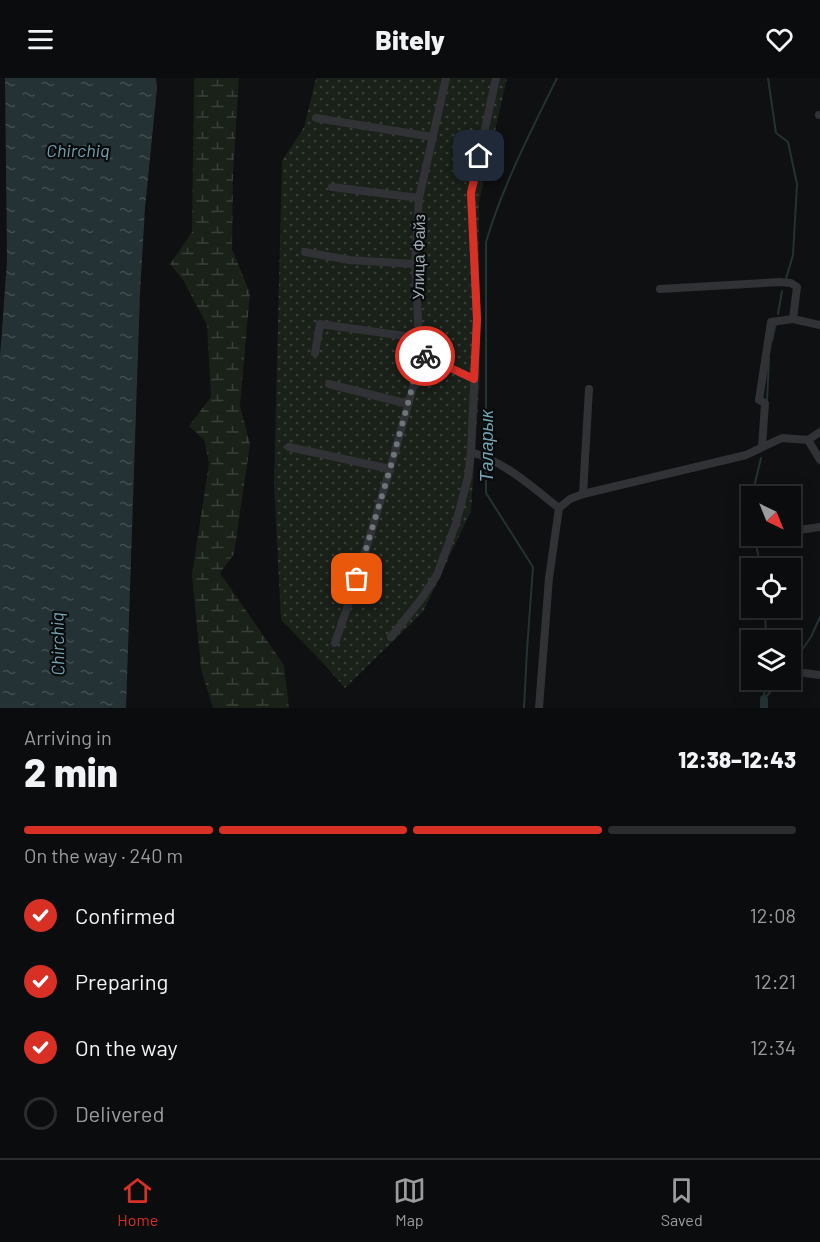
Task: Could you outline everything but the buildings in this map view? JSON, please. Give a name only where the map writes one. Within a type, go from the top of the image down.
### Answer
[{"type":"street","name":"Улица Файз","points":[[335,643],[357,579],[414,380],[419,338],[415,264],[419,198],[446,78]]},
{"type":"street","points":[[391,636],[422,598],[437,575],[456,523],[468,477],[477,319],[471,193],[496,78]]},
{"type":"street","points":[[316,118],[433,137]]},
{"type":"street","points":[[332,187],[419,198]]},
{"type":"street","points":[[305,252],[349,260],[415,264]]},
{"type":"street","points":[[660,289],[791,283],[797,287],[793,319]]},
{"type":"street","points":[[762,447],[765,403],[759,400],[771,322],[793,319],[820,325]]},
{"type":"street","points":[[315,353],[320,324],[419,338]]},
{"type":"street","points":[[418,353],[474,379]]},
{"type":"street","points":[[329,384],[408,404]]},
{"type":"street","points":[[583,494],[589,389]]},
{"type":"street","points":[[539,708],[549,578],[559,508],[570,499],[583,494],[746,455],[782,438],[808,440],[820,432]]},
{"type":"street","points":[[808,440],[820,460]]},
{"type":"street","points":[[289,447],[390,469]]},
{"type":"street","points":[[471,452],[514,472],[559,508]]},
{"type":"street","points":[[801,530],[820,527]]},
{"type":"street","points":[[805,673],[820,675]]},
{"type":"green space","points":[[194,78],[239,78],[233,175],[232,249],[250,293],[240,406],[250,444],[234,554],[220,573],[284,665],[289,708],[213,708],[201,669],[192,575],[209,463],[204,440],[189,426],[211,397],[207,325],[183,280],[170,264],[192,232]]},
{"type":"green space","points":[[316,78],[507,78],[479,202],[480,376],[471,511],[423,612],[345,688],[281,620],[274,483],[282,161],[304,127]]},
{"type":"water","name":"Chirchiq","points":[[5,78],[156,78],[140,293],[126,708],[0,708],[0,357],[7,261]]},
{"type":"waterway","name":"Таларык","points":[[486,455],[486,242],[509,179],[557,78]]},
{"type":"waterway","points":[[768,78],[776,133],[788,142],[797,184],[793,255],[786,279]]},
{"type":"waterway","points":[[778,314],[782,291]]},
{"type":"waterway","points":[[772,341],[776,323]]},
{"type":"waterway","points":[[767,401],[769,358]]},
{"type":"waterway","points":[[754,486],[761,458]]},
{"type":"waterway","name":"Таларык","points":[[486,461],[486,493],[533,567],[524,708]]},
{"type":"waterway","points":[[756,546],[759,558]]},
{"type":"waterway","points":[[801,651],[811,637],[820,617]]},
{"type":"waterway","points":[[765,618],[766,630]]},
{"type":"waterway","points":[[764,690],[764,699]]},
{"type":"waterway","points":[[764,699],[772,690]]},
{"type":"waterway","points":[[764,699],[764,708]]},
{"type":"way so far","points":[[357,579],[411,392],[418,353],[425,356]]},
{"type":"route","points":[[425,356],[474,379],[477,319],[471,193],[479,156]]}]
